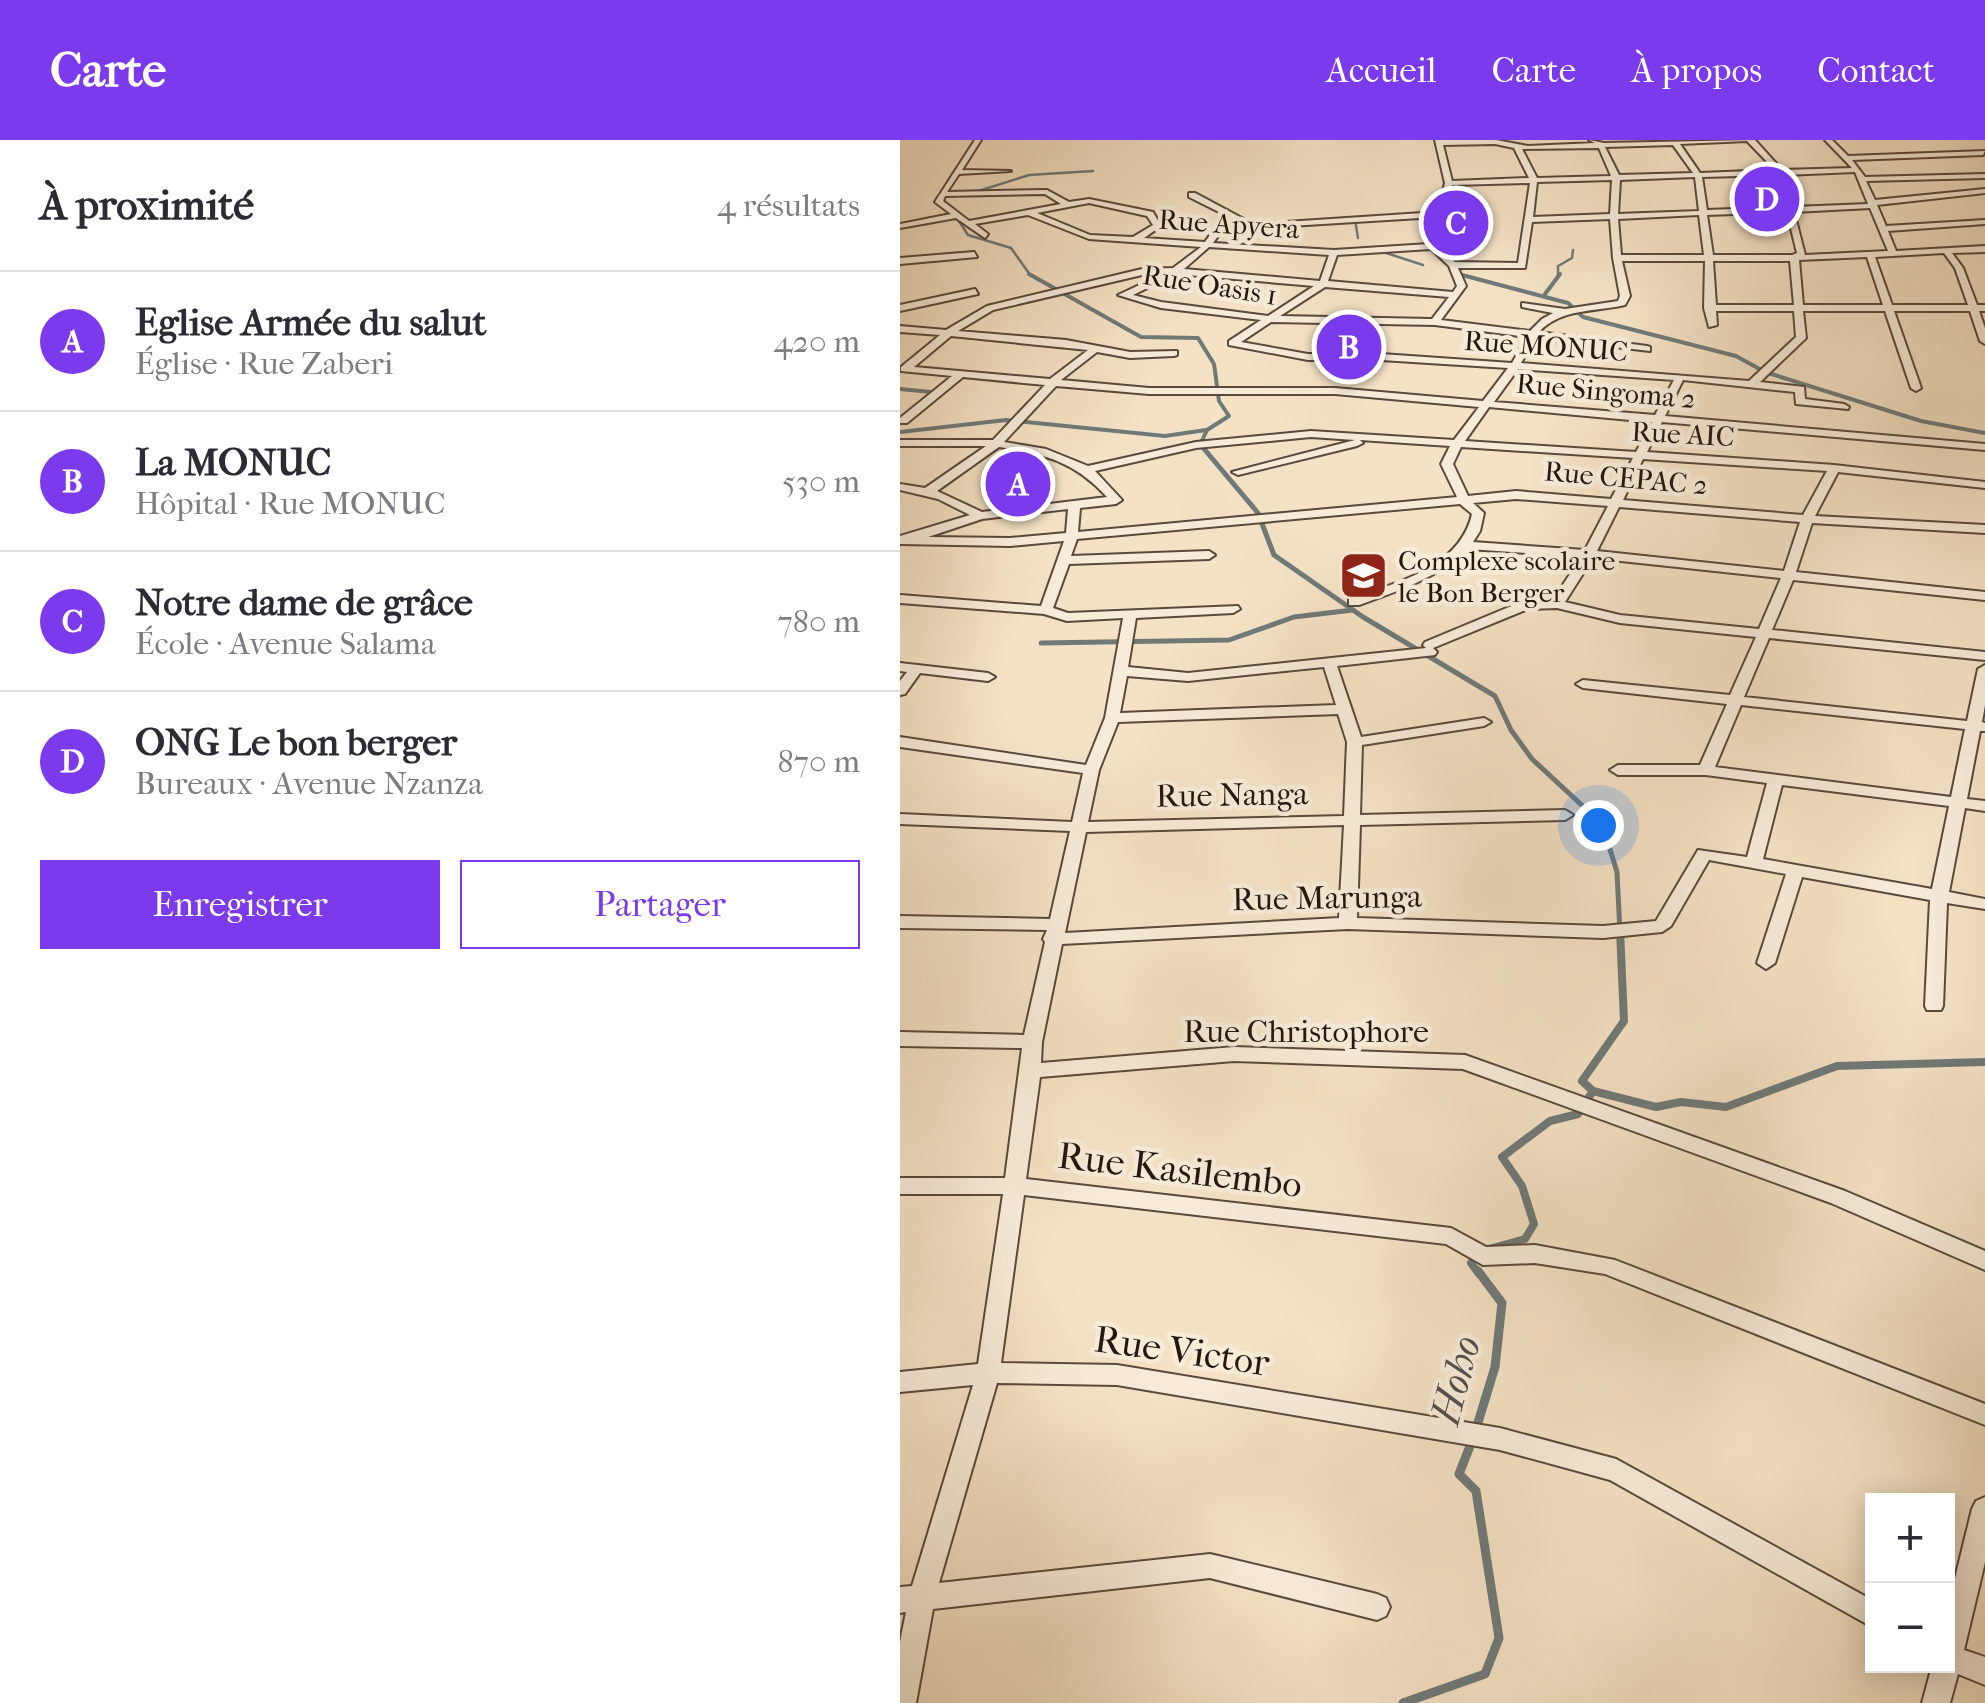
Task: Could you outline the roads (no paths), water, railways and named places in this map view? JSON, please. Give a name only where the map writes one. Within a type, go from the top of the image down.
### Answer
[{"type":"street","points":[[978,140],[939,202],[985,236]]},
{"type":"street","points":[[1435,322],[1462,286],[1454,265],[1433,246],[1449,183],[1438,142],[1495,142],[1517,147],[1748,140],[1780,173],[1801,254],[1794,258]]},
{"type":"street","points":[[1828,140],[1860,175],[1893,253]]},
{"type":"street","points":[[1964,140],[1984,154]]},
{"type":"street","points":[[1354,602],[1426,573],[1451,560],[1464,545],[1478,522],[1478,513],[1465,502],[1447,464],[1455,444],[1489,403],[1546,319],[1622,304],[1625,296],[1614,216],[1616,178],[1596,142]]},
{"type":"street","points":[[1675,142],[1698,175],[1709,258],[1712,325]]},
{"type":"street","points":[[1454,265],[1522,266],[1534,180],[1517,147]]},
{"type":"street","points":[[1847,158],[1984,154]]},
{"type":"street","points":[[959,172],[1007,171]]},
{"type":"street","points":[[1449,183],[1780,173],[1985,176]]},
{"type":"street","points":[[1529,220],[1872,205],[1985,191]]},
{"type":"street","points":[[942,194],[1047,192],[1068,205]]},
{"type":"street","points":[[1952,194],[1963,203]]},
{"type":"street","points":[[1192,195],[1251,225]]},
{"type":"street","points":[[969,223],[1089,201],[1150,214],[1156,226],[1135,240]]},
{"type":"street","name":"Rue Apyera","points":[[1028,212],[1090,237],[1334,254],[1433,246]]},
{"type":"street","points":[[1974,212],[1985,221]]},
{"type":"street","points":[[1175,271],[1209,245],[1218,230],[1442,214]]},
{"type":"street","points":[[900,226],[957,216]]},
{"type":"street","points":[[1882,230],[1985,221]]},
{"type":"street","points":[[1617,258],[1794,258],[1985,249]]},
{"type":"street","points":[[1946,251],[1980,308],[1985,341]]},
{"type":"street","points":[[1273,319],[1323,284],[1334,254]]},
{"type":"street","points":[[1870,254],[1916,388]]},
{"type":"street","points":[[900,261],[974,255]]},
{"type":"street","points":[[1751,385],[1801,338],[1794,258]]},
{"type":"street","points":[[902,370],[990,308],[1142,272],[1175,271],[1456,295]]},
{"type":"street","name":"Rue Oasis 1","points":[[1175,271],[1123,295],[1162,305],[1273,319],[1435,322],[1648,349]]},
{"type":"street","points":[[900,308],[975,292]]},
{"type":"street","points":[[1525,306],[1575,312]]},
{"type":"street","points":[[1709,308],[1980,308]]},
{"type":"street","name":"Rue MONUC","points":[[1273,319],[1232,343],[1295,356],[1680,376],[1800,388],[1800,402],[1844,407]]},
{"type":"street","points":[[900,329],[1130,355],[1174,353]]},
{"type":"street","points":[[928,491],[995,444],[1057,378],[1096,349]]},
{"type":"street","name":"Rue Singoma 2","points":[[902,370],[1149,392],[1335,391],[1985,447]]},
{"type":"street","points":[[903,421],[959,376]]},
{"type":"street","points":[[1557,604],[1588,554],[1680,376]]},
{"type":"street","name":"Rue AIC","points":[[1086,470],[1199,445],[1311,434],[1834,468],[1985,485]]},
{"type":"street","name":"Rue AIC","points":[[1238,472],[1377,438]]},
{"type":"street","points":[[900,443],[940,440],[995,444],[1055,456],[1086,470],[1116,500],[980,516],[904,540]]},
{"type":"street","points":[[1706,770],[1739,698],[1762,631],[1790,574],[1808,519],[1834,468]]},
{"type":"street","points":[[900,487],[928,491],[959,502],[980,516]]},
{"type":"street","name":"Rue CEPAC 2","points":[[904,540],[1010,542],[1516,495],[1808,519],[1985,528]]},
{"type":"street","points":[[1046,610],[1072,536],[1074,507]]},
{"type":"street","points":[[1464,545],[1588,554],[1985,596]]},
{"type":"street","points":[[1064,560],[1210,555]]},
{"type":"street","points":[[900,599],[1046,610],[1067,617],[1233,608]]},
{"type":"street","points":[[1122,671],[1188,677],[1330,666],[1426,651],[1526,605],[1557,604],[1620,619],[1985,656]]},
{"type":"street","points":[[902,1703],[911,1598],[988,1372],[1016,1186],[1032,1042],[1091,770],[1112,718],[1130,616]]},
{"type":"street","points":[[1330,666],[1355,742],[1348,923]]},
{"type":"street","points":[[900,692],[908,668],[988,676]]},
{"type":"street","points":[[1934,1006],[1939,896],[1957,802],[1979,726],[1985,669]]},
{"type":"street","points":[[1583,684],[1979,726]]},
{"type":"street","points":[[1112,718],[1346,709]]},
{"type":"street","points":[[1355,742],[1484,722]]},
{"type":"street","points":[[900,742],[1091,770]]},
{"type":"street","points":[[1618,770],[1706,770],[1985,806]]},
{"type":"street","points":[[1776,779],[1754,863],[1985,904]]},
{"type":"street","name":"Rue Nanga","points":[[900,819],[1080,827],[1565,815]]},
{"type":"street","name":"Rue Marunga","points":[[900,922],[1053,932],[1348,923],[1603,932],[1662,926],[1704,854],[1754,863]]},
{"type":"street","points":[[1766,962],[1796,870]]},
{"type":"street","points":[[900,1039],[1032,1042]]},
{"type":"street","name":"Rue Christophore","points":[[1031,1071],[1234,1054],[1465,1062],[1838,1197],[1985,1261]]},
{"type":"street","name":"Rue Kasilembo","points":[[900,1186],[1016,1186],[1451,1236],[1483,1256],[1535,1254],[1607,1266],[1985,1415]]},
{"type":"street","name":"Rue Victor","points":[[900,1382],[988,1372],[1117,1374],[1500,1439],[1616,1470],[1865,1610]]},
{"type":"street","points":[[1955,1628],[1985,1509]]},
{"type":"street","points":[[911,1598],[1210,1566],[1376,1608]]},
{"type":"street","points":[[1955,1662],[1985,1671]]},
{"type":"street","points":[[1936,1703],[1944,1673]]},
{"type":"waterway","points":[[969,194],[1029,175],[1093,171]]},
{"type":"waterway","points":[[955,215],[968,235],[1011,248],[1030,275]]},
{"type":"waterway","points":[[1355,220],[1358,238]]},
{"type":"waterway","points":[[1558,276],[1558,266],[1572,258],[1573,250]]},
{"type":"waterway","points":[[1380,251],[1423,265]]},
{"type":"waterway","points":[[1545,294],[1560,274]]},
{"type":"waterway","points":[[1030,275],[1141,337],[1198,338],[1214,364],[1219,401],[1229,416],[1207,430],[1200,444]]},
{"type":"waterway","points":[[1468,276],[1462,275],[1568,303],[1583,317],[1736,356],[1765,372],[1921,421],[1985,433]]},
{"type":"waterway","points":[[900,389],[931,392],[928,397]]},
{"type":"waterway","points":[[900,432],[1006,420],[1165,436],[1206,430]]},
{"type":"waterway","points":[[1200,444],[1258,513],[1274,555],[1353,610]]},
{"type":"waterway","points":[[1041,643],[1229,640],[1294,617],[1353,610]]},
{"type":"waterway","points":[[1353,610],[1495,696],[1511,730],[1532,759],[1586,809],[1599,814],[1617,872],[1620,933]]},
{"type":"waterway","points":[[1593,1091],[1582,1081],[1624,1021],[1620,930]]},
{"type":"waterway","name":"Hoho","points":[[1593,1091],[1656,1107],[1681,1102],[1726,1107],[1837,1066],[1985,1062]]},
{"type":"waterway","name":"Hoho","points":[[1489,1249],[1525,1239],[1534,1224],[1522,1186],[1502,1157],[1550,1121],[1578,1114],[1593,1091]]},
{"type":"waterway","name":"Hoho","points":[[1477,1253],[1471,1263],[1479,1274]]},
{"type":"waterway","name":"Hoho","points":[[1476,1429],[1495,1367],[1502,1303],[1478,1271]]},
{"type":"waterway","name":"Hoho","points":[[1403,1703],[1485,1674],[1499,1638],[1476,1491],[1459,1474],[1472,1441]]},
{"type":"place","name":"ONG Le bon berger","points":[[1767,199]]},
{"type":"place","name":"Notre dame de grâce","points":[[1456,223]]},
{"type":"place","name":"La MONUC","points":[[1349,347]]},
{"type":"place","name":"Eglise Armée du salut","points":[[1018,484]]},
{"type":"place","name":"Complexe scolaire le Bon Berger","points":[[1363,576]]}]
